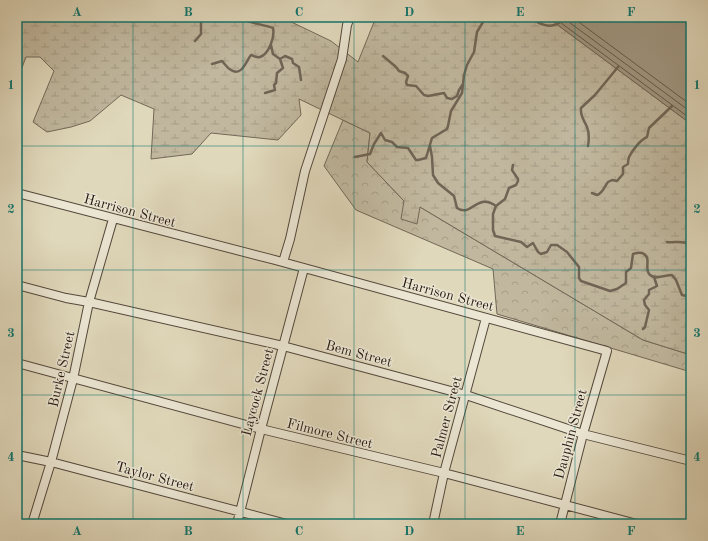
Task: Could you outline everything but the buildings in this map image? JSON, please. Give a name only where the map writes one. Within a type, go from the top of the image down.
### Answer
[{"type":"street","points":[[283,262],[290,239],[305,171],[342,59],[347,25],[350,17]]},
{"type":"street","name":"Harrison Street","points":[[17,193],[283,262],[607,351]]},
{"type":"street","name":"Burke Street","points":[[32,524],[51,462],[72,379],[89,302],[113,219]]},
{"type":"street","name":"Laycock Street","points":[[237,524],[304,268]]},
{"type":"street","name":"Bem Street","points":[[17,285],[66,298],[283,346],[466,395],[583,434],[691,461]]},
{"type":"street","name":"Palmer Street","points":[[433,524],[444,474],[486,318]]},
{"type":"street","name":"Dauphin Street","points":[[560,524],[583,434],[607,351]]},
{"type":"street","name":"Filmore Street","points":[[17,363],[261,430],[444,474],[637,524]]},
{"type":"street","name":"Taylor Street","points":[[17,455],[51,462],[287,524]]},
{"type":"green space","points":[[17,17],[281,17],[331,41],[358,62],[376,17],[547,17],[691,124],[691,355],[643,340],[420,207],[417,224],[401,219],[404,201],[367,162],[370,133],[299,99],[301,115],[278,140],[211,133],[192,154],[151,159],[154,109],[121,95],[90,121],[47,132],[33,122],[54,71],[40,57],[26,57],[17,81]]},
{"type":"green space","points":[[343,120],[370,133],[367,162],[404,201],[420,207],[643,340],[691,355],[691,372],[497,314],[493,269],[356,210],[324,166]]},
{"type":"water","points":[[547,17],[691,17],[691,124]]},
{"type":"waterway","points":[[131,17],[138,20]]},
{"type":"waterway","points":[[195,41],[201,34],[201,17]]},
{"type":"waterway","points":[[212,64],[222,61],[227,67],[235,72],[241,70],[251,55],[260,57],[269,49],[273,36],[273,28],[248,21],[240,17]]},
{"type":"waterway","points":[[355,157],[370,154],[381,133],[385,140],[392,142],[397,147],[408,148],[416,160],[426,158],[432,138],[447,129],[451,111],[462,93],[464,75],[467,65],[474,52],[477,32],[486,17]]},
{"type":"waterway","points":[[531,17],[537,22],[548,26],[559,23]]},
{"type":"waterway","points":[[265,93],[275,90],[274,85],[276,83],[277,73],[283,68],[280,59],[273,54],[271,45]]},
{"type":"waterway","points":[[280,59],[285,56],[292,59],[293,63],[299,67],[301,80]]},
{"type":"waterway","points":[[383,56],[399,71],[408,76],[406,82],[407,85],[416,86],[424,95],[428,96],[444,93],[447,98],[452,99],[457,96],[463,84]]},
{"type":"waterway","points":[[588,146],[588,131],[582,116],[581,108],[595,95],[618,67]]},
{"type":"waterway","points":[[592,193],[597,195],[602,191],[608,182],[612,180],[617,181],[623,174],[623,167],[628,164],[628,160],[632,152],[639,143],[647,137],[649,128],[672,106]]},
{"type":"waterway","points":[[430,146],[433,175],[438,183],[454,196],[457,208],[467,210],[479,203],[484,202],[489,202],[496,206]]},
{"type":"waterway","points":[[513,165],[512,170],[518,181],[516,185],[509,188],[505,199],[496,206],[493,214],[493,230],[495,236],[521,242],[527,247],[533,243],[538,252],[541,254],[547,252],[551,245],[557,245],[567,252],[579,267],[579,278],[581,281],[610,291],[617,289],[626,283],[626,272],[631,268],[633,254],[642,253],[647,257],[647,270],[650,275],[655,277],[672,275],[676,280],[682,295],[691,297]]},
{"type":"waterway","points":[[667,242],[683,242],[691,245]]},
{"type":"waterway","points":[[643,329],[645,327],[649,310],[645,305],[644,300],[649,294],[649,290],[657,286],[654,277]]}]
